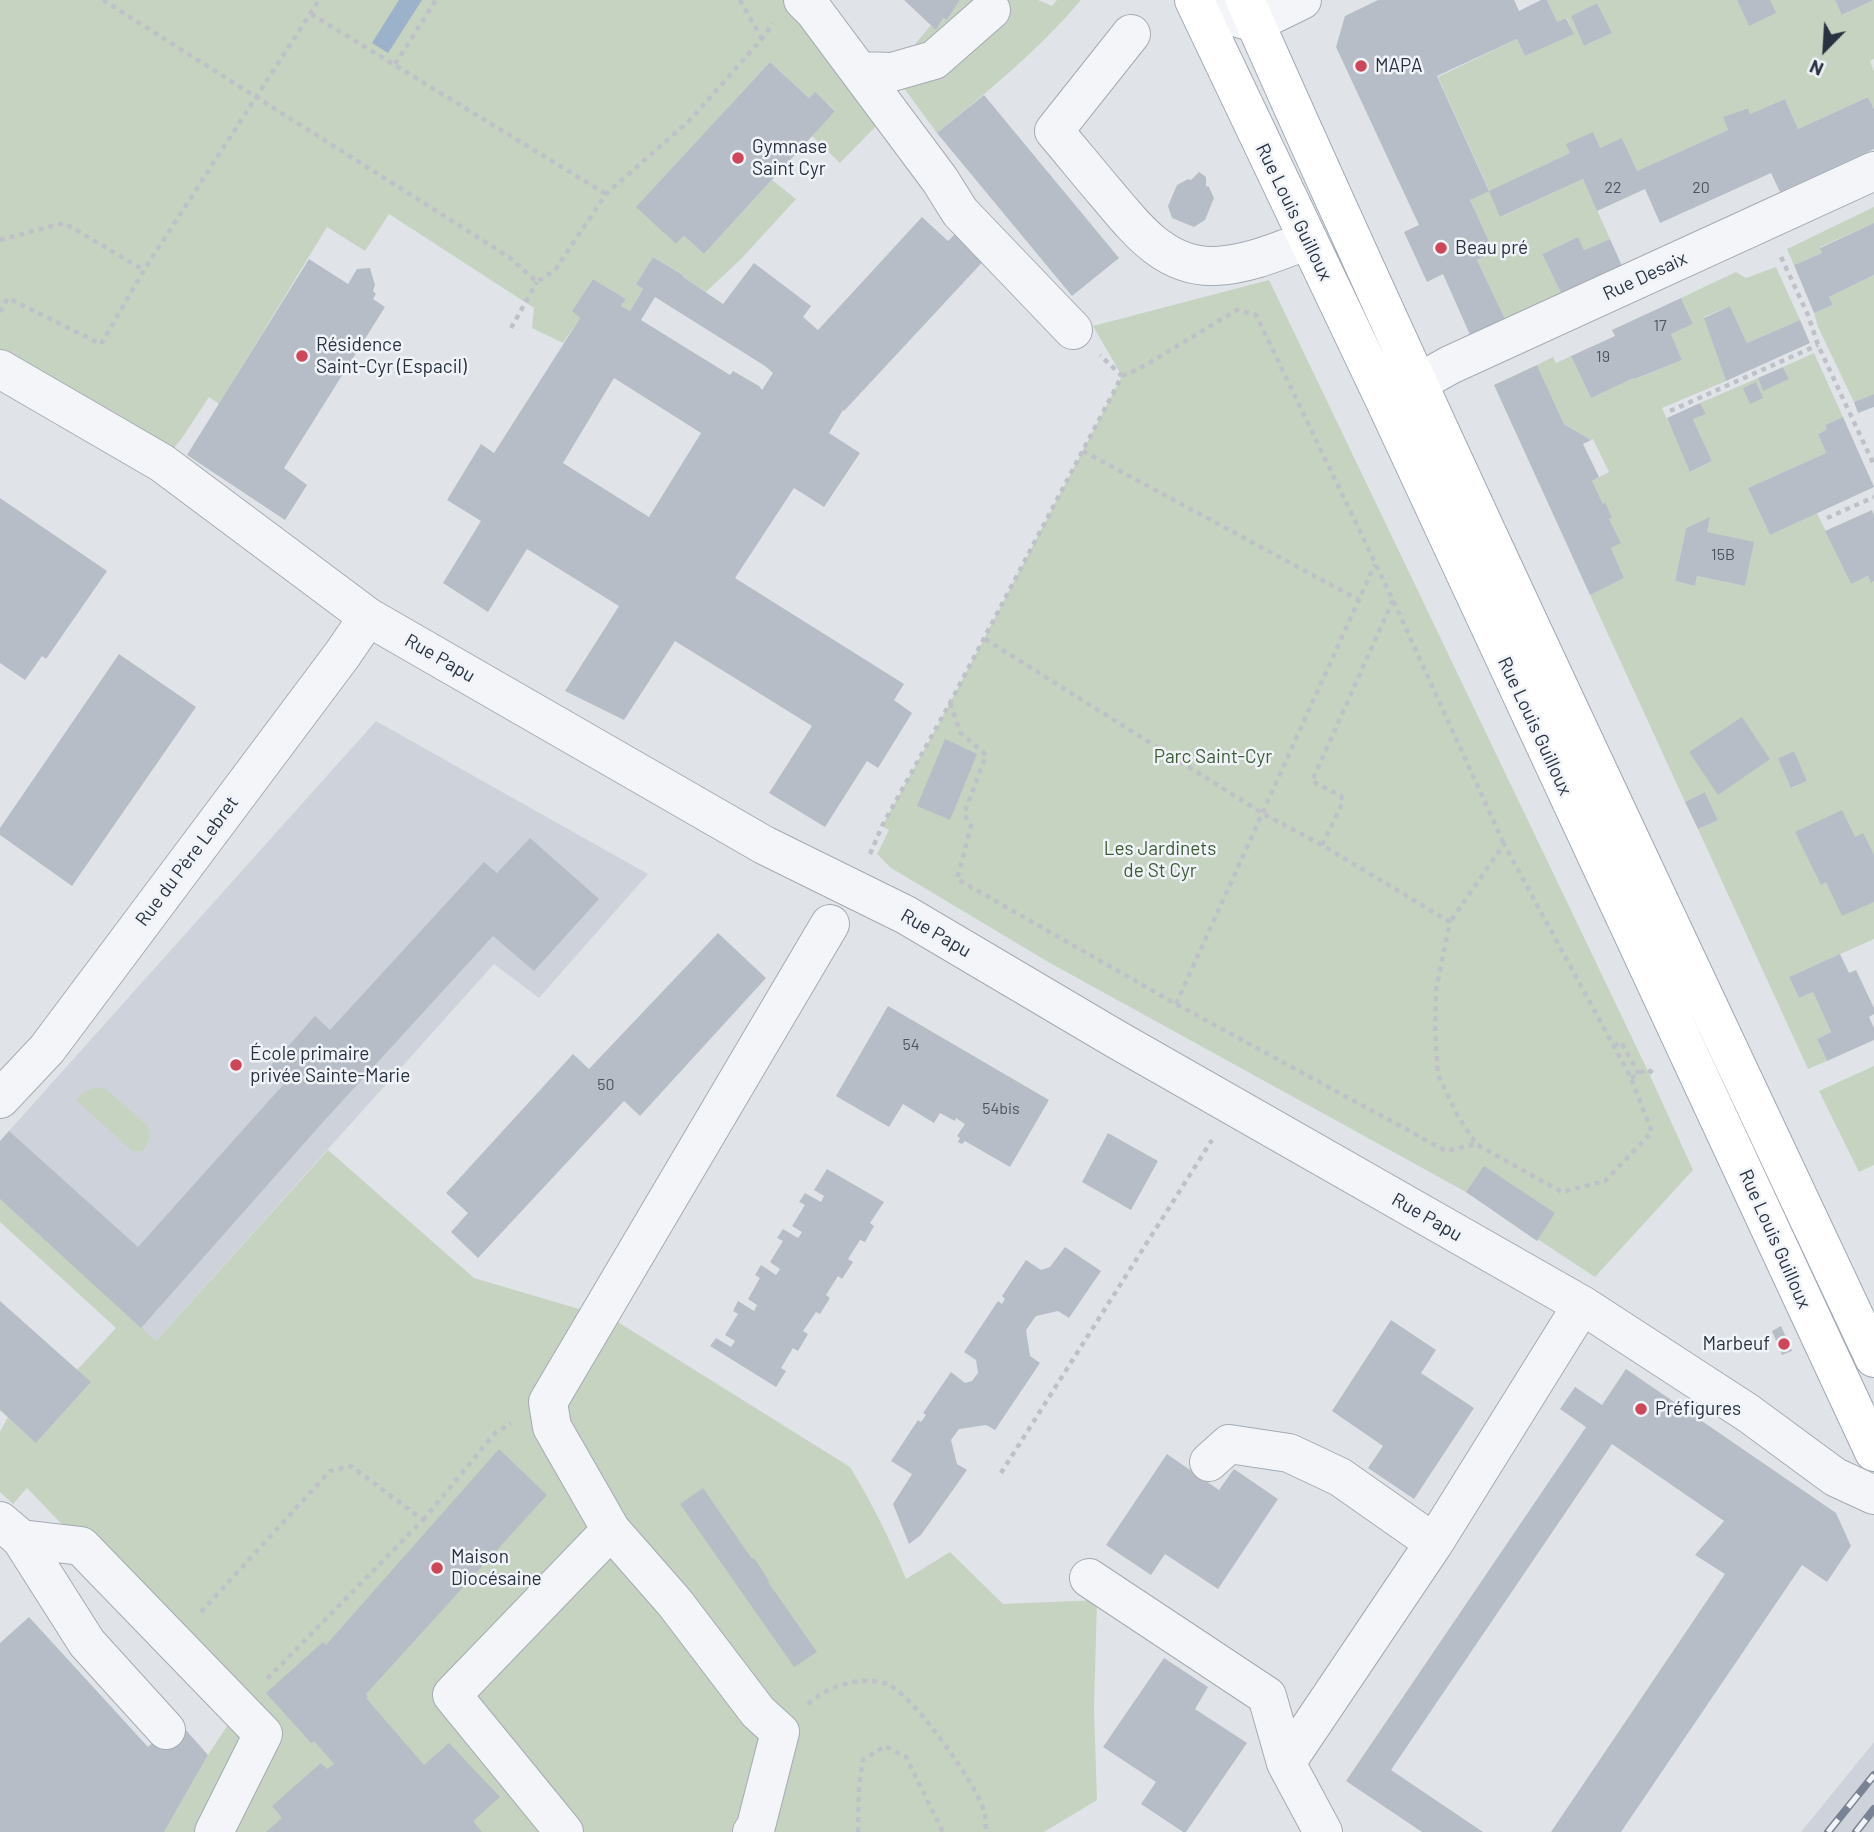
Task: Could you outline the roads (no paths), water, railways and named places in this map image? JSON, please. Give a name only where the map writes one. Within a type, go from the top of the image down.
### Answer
[{"type":"main road","name":"Rue Louis Guilloux","points":[[1194,0],[1385,401],[1874,1452]]},
{"type":"main road","name":"Rue Louis Guilloux","points":[[1250,11],[1647,879],[1874,1358]]},
{"type":"street","points":[[1217,0],[1224,14],[1303,0]]},
{"type":"street","points":[[789,10],[859,72],[940,180],[960,212],[1073,330]]},
{"type":"street","points":[[859,72],[892,72],[934,60],[991,10]]},
{"type":"street","points":[[1131,34],[1054,131],[1142,237],[1185,263],[1215,266],[1252,259],[1308,240]]},
{"type":"street","name":"Rue Desaix","points":[[1418,383],[1450,365],[1874,171]]},
{"type":"street","name":"Rue Papu","points":[[0,369],[162,463],[368,617],[764,845],[906,915],[1581,1305],[1748,1413],[1835,1477],[1874,1495]]},
{"type":"street","name":"Rue du Père Lebret","points":[[0,1099],[47,1049],[368,617]]},
{"type":"street","points":[[751,1832],[756,1826],[780,1732],[758,1712],[675,1603],[611,1530],[552,1427],[548,1402],[830,924]]},
{"type":"street","points":[[1286,1763],[1434,1543],[1581,1305]]},
{"type":"street","points":[[1209,1462],[1229,1444],[1289,1453],[1340,1477],[1434,1543]]},
{"type":"street","points":[[10,1530],[81,1546],[262,1734],[214,1832]]},
{"type":"street","points":[[10,1530],[87,1643],[166,1730]]},
{"type":"street","points":[[564,1832],[452,1695],[611,1530]]},
{"type":"street","points":[[1089,1578],[1267,1696],[1286,1763],[1323,1832]]},
{"type":"water","points":[[399,0],[422,0],[388,53],[372,43]]},
{"type":"railway","points":[[1828,1832],[1874,1775]]},
{"type":"railway","points":[[1856,1832],[1874,1809]]},
{"type":"place","name":"MAPA","points":[[1361,66]]},
{"type":"place","name":"Gymnase Saint Cyr","points":[[738,158]]},
{"type":"place","name":"Beau pré","points":[[1441,248]]},
{"type":"place","name":"Résidence Saint-Cyr (Espacil)","points":[[302,356]]},
{"type":"place","name":"École primaire privée Sainte-Marie","points":[[236,1065]]},
{"type":"place","name":"Marbeuf","points":[[1784,1344]]},
{"type":"place","name":"Préfigures","points":[[1641,1409]]},
{"type":"place","name":"Maison Diocésaine","points":[[437,1568]]},
{"type":"park label","name":"Parc Saint-Cyr","points":[[1213,757]]},
{"type":"park label","name":"Les Jardinets de St Cyr","points":[[1160,860]]}]
